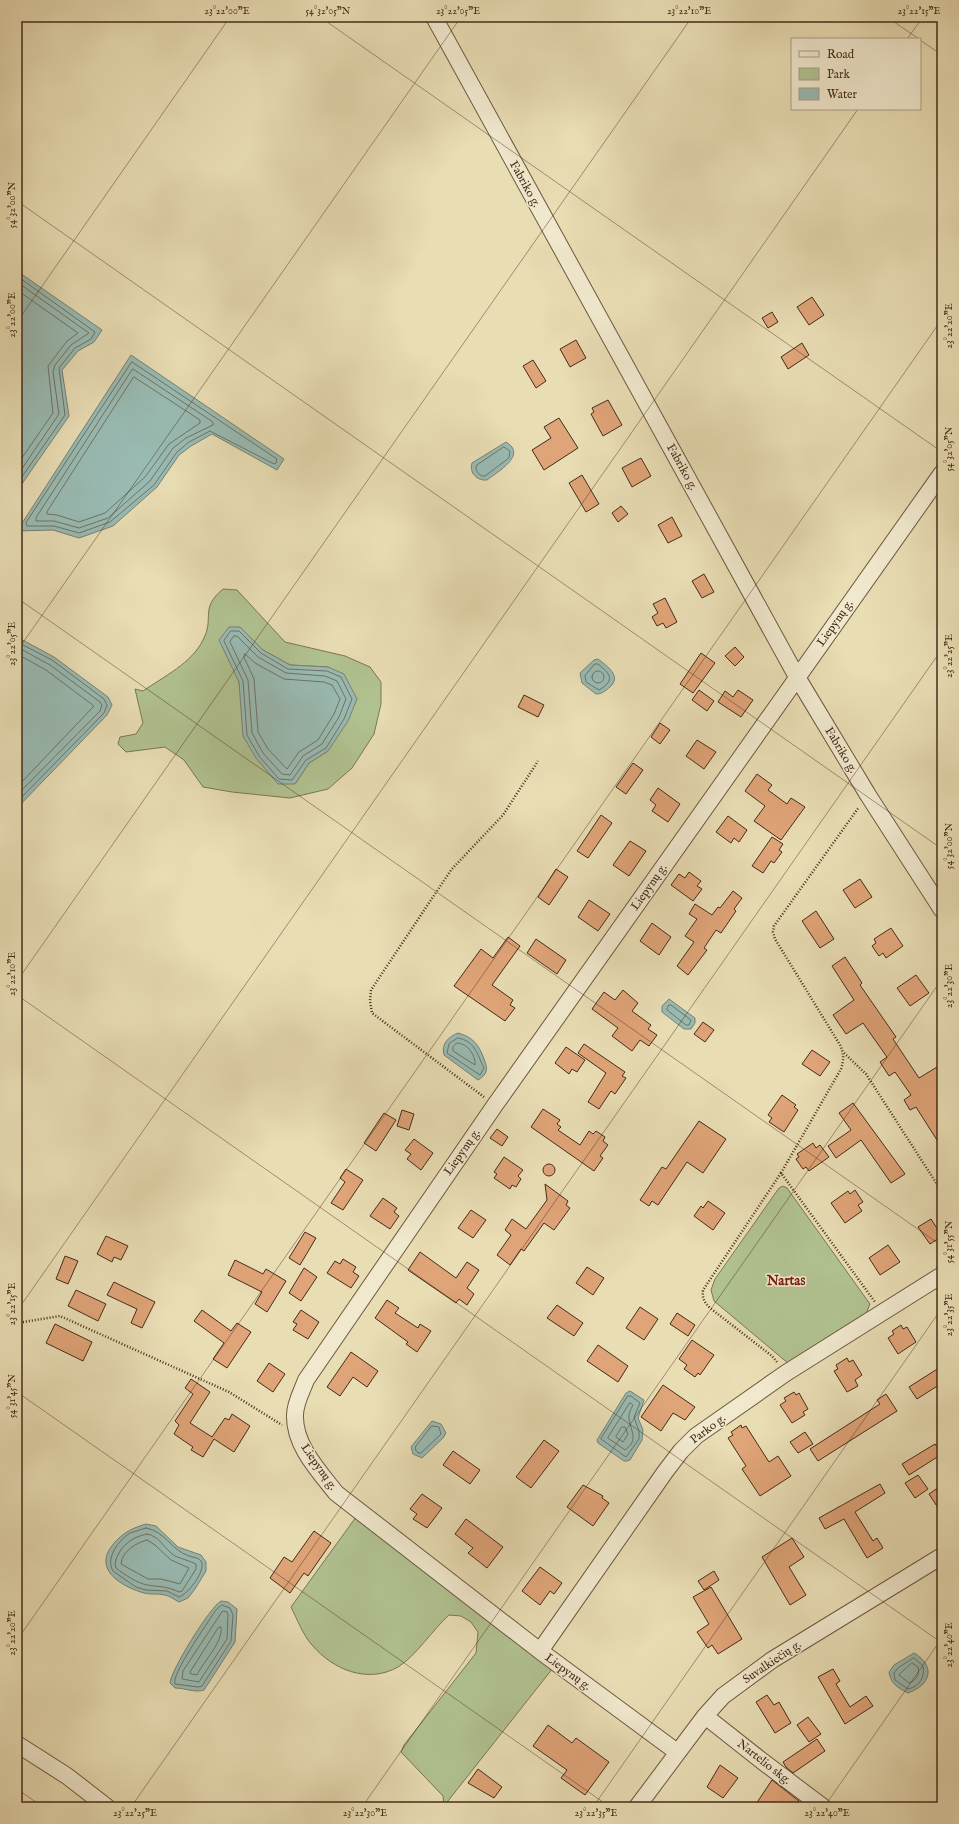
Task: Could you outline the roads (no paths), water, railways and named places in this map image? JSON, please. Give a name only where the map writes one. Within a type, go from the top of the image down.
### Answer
[{"type":"street","name":"Fabriko g.","points":[[434,17],[797,677],[868,795],[942,910]]},
{"type":"street","name":"Liepynų g.","points":[[677,1752],[540,1652],[336,1493],[315,1466],[297,1435],[295,1415],[296,1404],[306,1380],[495,1106],[942,473]]},
{"type":"street","name":"Parko g.","points":[[540,1652],[680,1451],[696,1436],[786,1374],[942,1275]]},
{"type":"street","name":"Suvalkiečių g.","points":[[637,1807],[677,1752],[705,1716],[723,1696],[772,1660],[942,1556]]},
{"type":"street","name":"Nartelio skg.","points":[[705,1716],[823,1807]]},
{"type":"street","points":[[17,1744],[61,1772],[107,1807]]},
{"type":"water","points":[[17,271],[102,330],[94,342],[78,351],[62,370],[69,416],[17,491]]},
{"type":"water","points":[[131,355],[284,459],[277,470],[212,434],[179,455],[157,487],[113,526],[79,538],[53,530],[17,531]]},
{"type":"water","points":[[506,442],[512,447],[514,452],[508,463],[487,480],[477,478],[471,467],[472,463]]},
{"type":"water","points":[[229,627],[240,627],[263,650],[290,665],[328,667],[344,674],[357,699],[348,721],[328,751],[309,763],[295,784],[278,784],[256,758],[243,736],[239,682],[219,640]]},
{"type":"water","points":[[17,637],[54,657],[108,697],[112,705],[107,715],[17,808]]},
{"type":"water","points":[[598,659],[612,672],[614,679],[610,687],[602,693],[596,694],[582,683],[580,673],[594,660]]},
{"type":"water","points":[[669,999],[695,1018],[695,1023],[691,1029],[684,1029],[662,1012],[662,1006]]},
{"type":"water","points":[[458,1033],[472,1039],[482,1054],[486,1071],[484,1076],[478,1080],[444,1055],[444,1044]]},
{"type":"water","points":[[630,1391],[644,1400],[638,1418],[643,1430],[642,1440],[630,1460],[624,1461],[598,1443],[597,1440],[626,1393]]},
{"type":"water","points":[[432,1421],[441,1424],[446,1433],[443,1438],[422,1458],[413,1454],[411,1447]]},
{"type":"water","points":[[146,1524],[156,1526],[178,1547],[201,1555],[206,1562],[206,1571],[188,1598],[179,1602],[165,1595],[147,1594],[137,1591],[115,1578],[106,1566],[106,1558],[109,1550],[117,1540],[134,1528]]},
{"type":"water","points":[[221,1601],[228,1602],[237,1609],[235,1642],[204,1690],[197,1691],[175,1688],[170,1683],[177,1666],[200,1626]]},
{"type":"water","points":[[914,1653],[926,1664],[928,1675],[922,1685],[916,1690],[908,1693],[891,1680],[889,1672],[894,1665]]},
{"type":"district","name":"Nartas","points":[[786,1281]]}]
